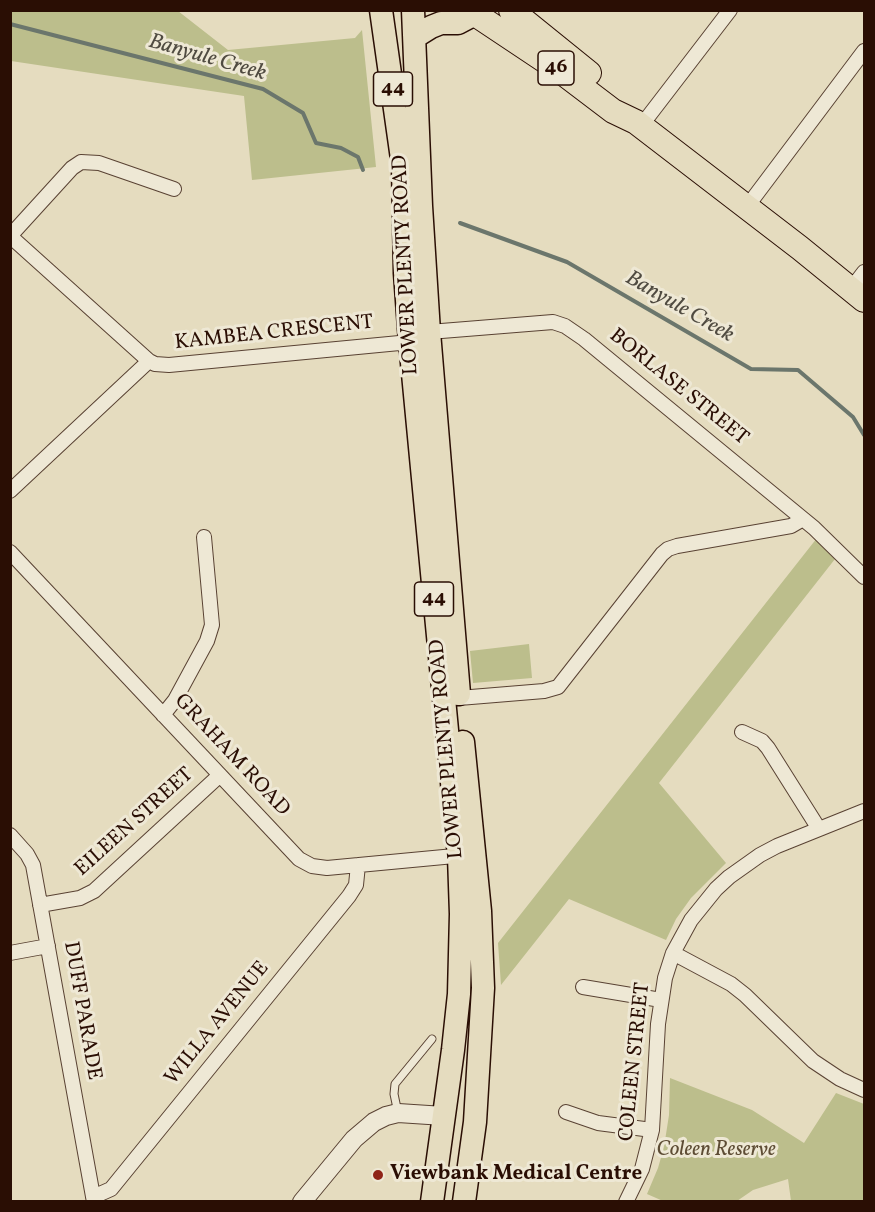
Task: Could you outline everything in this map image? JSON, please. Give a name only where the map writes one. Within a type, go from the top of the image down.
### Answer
[{"type":"highway","name":"46","points":[[511,10],[623,101],[638,124]]},
{"type":"highway","name":"46","points":[[472,12],[559,70],[613,111],[638,124],[746,208],[860,287]]},
{"type":"main road","name":"LOWER PLENTY ROAD","points":[[381,10],[403,166],[405,273],[419,337],[459,698],[467,854],[459,994],[432,1202]]},
{"type":"main road","name":"LOWER PLENTY ROAD","points":[[413,10],[421,206],[419,337],[467,854],[483,947],[475,1122],[464,1202]]},
{"type":"main road","points":[[415,37],[441,23],[458,23],[472,12]]},
{"type":"main road","points":[[444,1116],[475,1122]]},
{"type":"street","points":[[638,124],[730,10]]},
{"type":"street","points":[[746,208],[864,51]]},
{"type":"street","points":[[10,236],[72,168],[81,162],[99,163],[174,189]]},
{"type":"street","name":"KAMBEA CRESCENT","points":[[10,236],[155,364],[169,365],[419,337]]},
{"type":"street","name":"BORLASE STREET","points":[[419,337],[553,322],[565,326],[584,339],[803,519],[864,577]]},
{"type":"street","points":[[11,491],[149,361]]},
{"type":"street","points":[[459,698],[544,691],[558,687],[668,549],[791,526],[803,519]]},
{"type":"street","points":[[163,715],[175,700],[207,641],[212,625],[204,537]]},
{"type":"street","name":"GRAHAM ROAD","points":[[10,552],[299,859],[320,867],[467,854]]},
{"type":"street","points":[[742,732],[762,741],[768,748],[819,829]]},
{"type":"street","name":"EILEEN STREET","points":[[40,905],[80,898],[94,891],[220,775]]},
{"type":"street","name":"COLEEN STREET","points":[[626,1202],[642,1169],[652,1130],[661,1000],[673,953],[701,906],[729,877],[768,850],[864,811]]},
{"type":"street","name":"DUFF PARADE","points":[[10,835],[31,859],[93,1199]]},
{"type":"street","name":"WILLA AVENUE","points":[[93,1199],[111,1190],[349,896],[357,880],[358,865]]},
{"type":"street","points":[[10,953],[48,946]]},
{"type":"street","points":[[673,953],[731,984],[813,1061],[840,1079],[864,1090]]},
{"type":"street","points":[[583,987],[661,1000]]},
{"type":"street","points":[[566,1112],[598,1124],[652,1130]]},
{"type":"street","points":[[302,1202],[363,1130],[386,1116],[398,1113],[444,1116]]},
{"type":"lane","points":[[398,1113],[394,1094],[396,1084],[432,1039]]},
{"type":"green space","points":[[10,11],[178,11],[228,50],[355,38],[362,30],[376,167],[252,180],[244,96],[11,61]]},
{"type":"green space","points":[[817,538],[835,559],[659,783],[726,863],[691,898],[676,919],[666,940],[569,899],[501,985],[498,943]]},
{"type":"green space","points":[[529,644],[532,678],[473,683],[470,651]]},
{"type":"green space","name":"Coleen Reserve","points":[[670,1078],[752,1110],[804,1143],[836,1093],[864,1104],[864,1201],[791,1201],[788,1179],[753,1190],[737,1201],[663,1201],[647,1194],[664,1147],[669,1115]]},
{"type":"waterway","name":"Banyule Creek","points":[[10,24],[263,89],[303,113],[316,143],[341,148],[358,157],[363,170]]},
{"type":"waterway","name":"Banyule Creek","points":[[460,223],[567,262],[751,369],[798,370],[853,417],[864,435]]},
{"type":"place","name":"Viewbank Medical Centre","points":[[378,1175]]}]
